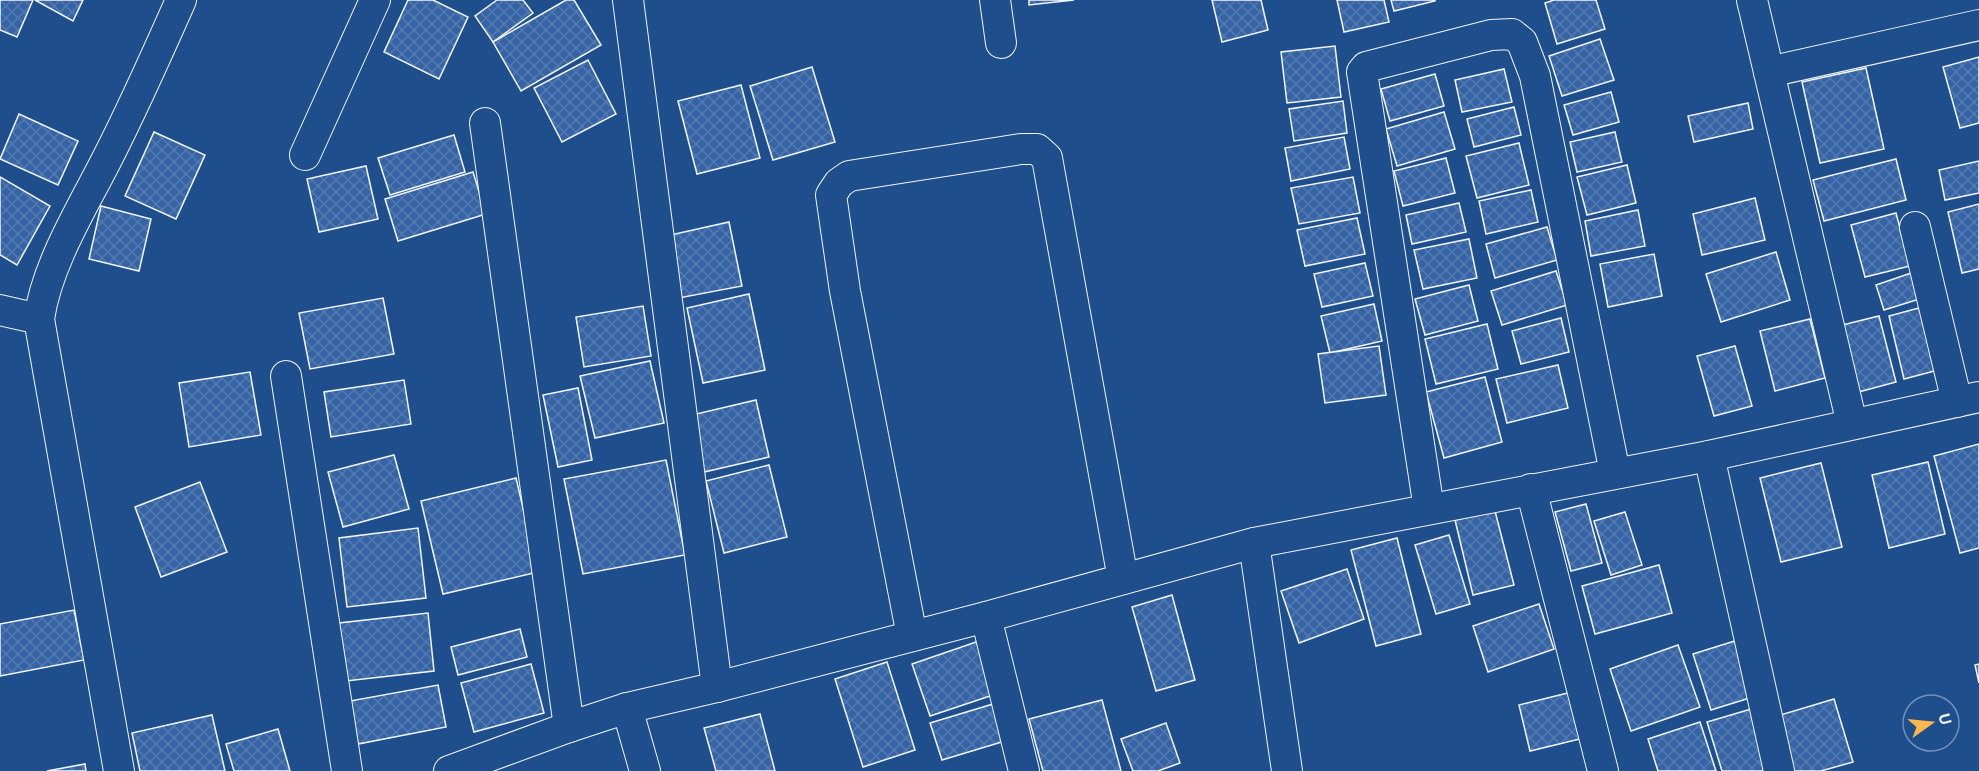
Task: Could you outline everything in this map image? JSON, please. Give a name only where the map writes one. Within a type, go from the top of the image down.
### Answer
[{"type":"street","points":[[119,771],[39,319],[42,298],[52,272],[120,133],[181,0]]},
{"type":"street","points":[[305,155],[375,0]]},
{"type":"street","points":[[628,0],[717,687]]},
{"type":"street","points":[[995,0],[1000,43]]},
{"type":"street","points":[[1752,0],[1852,424]]},
{"type":"street","points":[[1769,72],[1979,25]]},
{"type":"street","points":[[1429,509],[1362,72],[1366,67],[1491,35],[1512,34],[1522,42],[1534,76],[1615,473]]},
{"type":"street","points":[[485,123],[569,727]]},
{"type":"street","points":[[912,636],[845,291],[831,195],[839,183],[849,176],[1021,149],[1037,149],[1047,158],[1123,579]]},
{"type":"street","points":[[449,771],[627,708],[986,617],[1254,543],[1709,456],[1968,399],[1915,227]]},
{"type":"street","points":[[0,310],[39,319]]},
{"type":"street","points":[[286,376],[347,771]]},
{"type":"street","points":[[1709,456],[1779,771]]},
{"type":"street","points":[[1531,489],[1603,771]]},
{"type":"street","points":[[1254,543],[1287,771]]},
{"type":"street","points":[[986,617],[1024,771]]},
{"type":"street","points":[[627,708],[645,771]]},
{"type":"building","points":[[0,0],[33,0],[17,37],[0,30]]},
{"type":"building","points":[[35,0],[83,0],[73,21]]},
{"type":"building","points":[[408,0],[433,0],[468,17],[439,79],[384,52]]},
{"type":"building","points":[[497,0],[523,0],[533,13],[493,42],[475,16]]},
{"type":"building","points":[[566,0],[574,0],[601,45],[521,91],[493,42]]},
{"type":"building","points":[[1029,0],[1074,0],[1029,5]]},
{"type":"building","points":[[1212,0],[1261,0],[1268,30],[1222,42]]},
{"type":"building","points":[[1337,0],[1384,0],[1389,22],[1344,32]]},
{"type":"building","points":[[1391,0],[1435,0],[1435,1],[1394,11]]},
{"type":"building","points":[[1554,0],[1596,0],[1605,29],[1557,44],[1545,3]]},
{"type":"building","points":[[1600,39],[1614,80],[1562,96],[1549,56]]},
{"type":"building","points":[[1335,46],[1341,97],[1287,103],[1281,52]]},
{"type":"building","points":[[1979,57],[1979,123],[1960,128],[1943,67]]},
{"type":"building","points":[[588,60],[616,114],[562,142],[534,88]]},
{"type":"building","points":[[812,67],[835,142],[773,160],[750,86]]},
{"type":"building","points":[[1866,68],[1884,149],[1820,163],[1802,82]]},
{"type":"building","points":[[1504,69],[1512,102],[1462,112],[1455,80]]},
{"type":"building","points":[[1435,74],[1444,106],[1390,121],[1381,89]]},
{"type":"building","points":[[741,85],[760,158],[697,174],[678,101]]},
{"type":"building","points":[[1611,92],[1619,122],[1573,135],[1564,105]]},
{"type":"building","points":[[1343,101],[1347,133],[1294,141],[1289,109]]},
{"type":"building","points":[[1748,103],[1753,129],[1694,142],[1688,116]]},
{"type":"building","points":[[1514,107],[1521,135],[1474,147],[1467,119]]},
{"type":"building","points":[[1444,112],[1455,149],[1397,166],[1386,129]]},
{"type":"building","points":[[19,114],[78,141],[58,185],[0,159]]},
{"type":"building","points":[[154,132],[205,155],[176,219],[125,196]]},
{"type":"building","points":[[1615,132],[1622,162],[1577,172],[1570,142]]},
{"type":"building","points":[[454,135],[465,172],[390,195],[378,158]]},
{"type":"building","points":[[1344,137],[1350,169],[1291,181],[1285,148]]},
{"type":"building","points":[[1519,143],[1529,185],[1477,198],[1466,156]]},
{"type":"building","points":[[1446,158],[1455,193],[1403,206],[1394,171]]},
{"type":"building","points":[[1896,159],[1906,200],[1824,221],[1813,180]]},
{"type":"building","points":[[1979,161],[1979,193],[1945,200],[1939,170]]},
{"type":"building","points":[[1627,165],[1636,203],[1587,215],[1577,177]]},
{"type":"building","points":[[366,166],[378,219],[319,232],[307,179]]},
{"type":"building","points":[[473,172],[486,214],[398,241],[385,199]]},
{"type":"building","points":[[0,177],[50,206],[17,265],[0,255]]},
{"type":"building","points":[[1353,177],[1360,213],[1299,224],[1291,188]]},
{"type":"building","points":[[1531,190],[1538,222],[1486,234],[1479,201]]},
{"type":"building","points":[[1755,198],[1765,240],[1702,255],[1693,214]]},
{"type":"building","points":[[1459,203],[1466,232],[1412,244],[1406,215]]},
{"type":"building","points":[[1979,204],[1979,269],[1962,273],[1948,212]]},
{"type":"building","points":[[101,206],[151,219],[139,271],[89,259]]},
{"type":"building","points":[[1638,210],[1645,246],[1591,256],[1585,221]]},
{"type":"building","points":[[1896,213],[1910,266],[1865,277],[1851,225]]},
{"type":"building","points":[[1357,218],[1365,254],[1305,266],[1297,230]]},
{"type":"building","points":[[729,222],[742,286],[679,298],[666,236]]},
{"type":"building","points":[[1547,227],[1557,260],[1495,278],[1486,244]]},
{"type":"building","points":[[1469,239],[1477,278],[1423,289],[1414,250]]},
{"type":"building","points":[[1776,252],[1790,300],[1721,322],[1706,274]]},
{"type":"building","points":[[1654,254],[1662,296],[1608,307],[1600,264]]},
{"type":"building","points":[[1365,263],[1373,296],[1322,307],[1314,274]]},
{"type":"building","points":[[1920,270],[1929,296],[1884,310],[1876,285]]},
{"type":"building","points":[[1556,271],[1567,305],[1502,325],[1491,291]]},
{"type":"building","points":[[1469,285],[1478,321],[1425,335],[1415,299]]},
{"type":"building","points":[[749,294],[765,370],[703,383],[687,308]]},
{"type":"building","points":[[383,298],[394,354],[310,369],[299,313]]},
{"type":"building","points":[[1374,304],[1382,341],[1330,353],[1321,316]]},
{"type":"building","points":[[1930,305],[1946,368],[1904,379],[1889,316]]},
{"type":"building","points":[[643,306],[651,356],[584,367],[576,317]]},
{"type":"building","points":[[1879,316],[1896,382],[1851,394],[1834,327]]},
{"type":"building","points":[[1561,318],[1569,352],[1521,364],[1512,331]]},
{"type":"building","points":[[1810,319],[1825,378],[1775,391],[1760,331]]},
{"type":"building","points":[[1487,324],[1498,369],[1436,384],[1425,339]]},
{"type":"building","points":[[1379,346],[1386,395],[1325,403],[1318,354]]},
{"type":"building","points":[[1735,346],[1752,406],[1714,416],[1697,356]]},
{"type":"building","points":[[650,361],[664,423],[595,438],[580,376]]},
{"type":"building","points":[[1558,365],[1568,408],[1507,423],[1496,379]]},
{"type":"building","points":[[250,372],[261,435],[189,447],[179,383]]},
{"type":"building","points":[[1485,377],[1502,442],[1444,458],[1426,392]]},
{"type":"building","points":[[404,380],[411,424],[331,437],[324,392]]},
{"type":"building","points":[[578,388],[592,460],[558,467],[543,395]]},
{"type":"building","points":[[756,400],[769,457],[704,472],[692,415]]},
{"type":"building","points":[[1979,444],[1979,548],[1960,553],[1934,456]]},
{"type":"building","points":[[394,455],[409,509],[343,527],[328,472]]},
{"type":"building","points":[[666,460],[685,555],[583,574],[564,479]]},
{"type":"building","points":[[1928,462],[1945,534],[1889,548],[1872,475]]},
{"type":"building","points":[[1821,463],[1842,547],[1781,562],[1760,478]]},
{"type":"building","points":[[769,465],[787,537],[724,553],[706,481]]},
{"type":"building","points":[[516,478],[538,572],[443,594],[421,501]]},
{"type":"building","points":[[200,482],[227,552],[161,577],[135,507]]},
{"type":"building","points":[[1586,504],[1602,563],[1571,571],[1555,512]]},
{"type":"building","points":[[1495,511],[1514,585],[1473,595],[1455,520]]},
{"type":"building","points":[[1625,512],[1642,565],[1611,575],[1594,521]]},
{"type":"building","points":[[418,528],[426,598],[347,607],[339,538]]},
{"type":"building","points":[[1449,535],[1470,604],[1436,614],[1415,545]]},
{"type":"building","points":[[1397,538],[1421,634],[1376,646],[1351,550]]},
{"type":"building","points":[[1659,565],[1672,613],[1595,634],[1582,586]]},
{"type":"building","points":[[1347,569],[1364,619],[1299,643],[1281,591]]},
{"type":"building","points":[[1172,595],[1195,680],[1156,691],[1132,607]]},
{"type":"building","points":[[1539,604],[1554,649],[1488,672],[1473,626]]},
{"type":"building","points":[[74,610],[84,660],[0,676],[0,624]]},
{"type":"building","points":[[428,613],[434,671],[346,681],[339,623]]},
{"type":"building","points":[[520,629],[527,657],[458,675],[451,647]]},
{"type":"building","points":[[982,640],[999,693],[930,716],[912,664]]},
{"type":"building","points":[[1738,640],[1756,696],[1711,710],[1693,654]]},
{"type":"building","points":[[1678,645],[1700,707],[1631,731],[1610,669]]},
{"type":"building","points":[[887,662],[915,750],[863,767],[835,679]]},
{"type":"building","points":[[531,664],[544,713],[474,732],[461,683]]},
{"type":"building","points":[[1979,664],[1979,683],[1975,665]]},
{"type":"building","points":[[438,685],[446,727],[358,744],[350,701]]},
{"type":"building","points":[[1572,692],[1584,738],[1530,751],[1519,705]]},
{"type":"building","points":[[1834,699],[1853,762],[1821,771],[1793,771],[1777,716]]},
{"type":"building","points":[[1102,700],[1121,771],[1043,771],[1029,719]]},
{"type":"building","points":[[993,704],[1005,741],[942,760],[930,723]]},
{"type":"building","points":[[1758,707],[1777,771],[1722,771],[1707,722]]},
{"type":"building","points":[[760,714],[775,771],[716,771],[704,728]]},
{"type":"building","points":[[212,715],[225,771],[140,771],[132,733]]},
{"type":"building","points":[[1700,722],[1716,771],[1658,771],[1648,739]]},
{"type":"building","points":[[1166,723],[1180,763],[1158,771],[1133,771],[1121,739]]},
{"type":"building","points":[[278,729],[290,771],[234,771],[226,744]]},
{"type":"building","points":[[85,764],[86,771],[47,771]]}]
